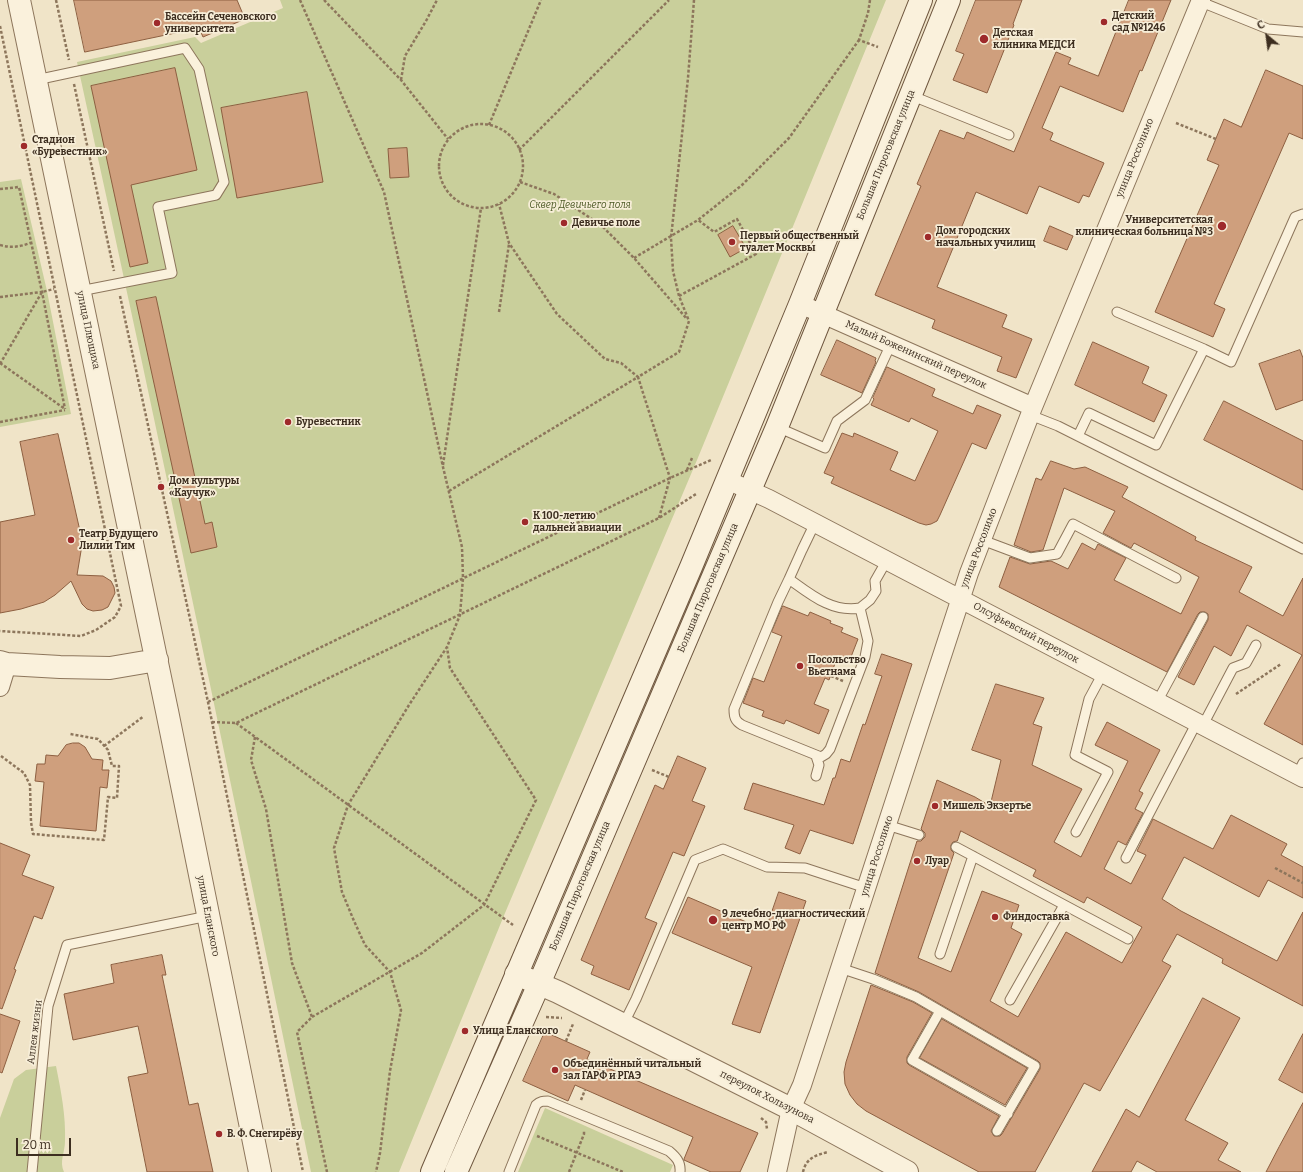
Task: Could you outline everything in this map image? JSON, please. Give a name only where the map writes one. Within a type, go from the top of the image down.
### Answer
[{"type":"main road","name":"улица Плющиха","points":[[19,0],[157,660]]},
{"type":"main road","points":[[432,1172],[691,567],[800,304],[922,0]]},
{"type":"main road","name":"Большая Пироговская улица","points":[[456,1172],[777,427],[949,0]]},
{"type":"main road","points":[[4,663],[60,667],[110,668],[157,660]]},
{"type":"main road","name":"улица Еланского","points":[[157,660],[260,1172]]},
{"type":"main road","name":"переулок Хользунова","points":[[516,974],[558,992],[791,1109],[907,1172]]},
{"type":"street","name":"улица Россолимо","points":[[777,1172],[791,1109],[802,1085],[960,598],[1031,411],[1201,1]]},
{"type":"street","name":"Малый Боженинский переулок","points":[[800,304],[891,344],[1031,411]]},
{"type":"street","name":"Олсуфьевский переулок","points":[[727,480],[750,490],[887,560],[1200,724],[1301,772]]},
{"type":"street","points":[[0,687],[4,663]]},
{"type":"lane","points":[[1201,1],[1268,29],[1303,32]]},
{"type":"lane","points":[[36,80],[185,48],[199,69],[224,182],[216,195],[158,207],[172,273],[80,291]]},
{"type":"lane","points":[[910,95],[1009,135]]},
{"type":"lane","points":[[1117,312],[1231,362],[1295,217],[1303,214]]},
{"type":"lane","points":[[777,427],[825,448],[837,421],[866,400],[891,344]]},
{"type":"lane","points":[[1078,436],[1089,413],[1156,445],[1204,349]]},
{"type":"lane","points":[[1031,411],[1303,549]]},
{"type":"lane","points":[[815,523],[789,579],[734,709],[736,722],[816,756],[821,757],[826,754],[830,749],[866,657],[868,641],[860,608]]},
{"type":"lane","points":[[982,540],[1030,558],[1057,554],[1073,524],[1176,578]]},
{"type":"lane","points":[[789,579],[821,601],[840,608],[851,610],[860,608],[870,600],[876,591],[875,581],[887,560]]},
{"type":"lane","points":[[1157,702],[1202,617]]},
{"type":"lane","points":[[1126,858],[1200,724],[1233,668],[1246,664],[1256,644]]},
{"type":"lane","points":[[1076,832],[1108,772],[1075,754],[1089,698],[1103,673]]},
{"type":"lane","points":[[816,756],[819,766],[816,776]]},
{"type":"lane","points":[[887,825],[919,835]]},
{"type":"lane","points":[[956,847],[1128,939]]},
{"type":"lane","points":[[623,1025],[636,999],[694,860],[723,849],[767,867],[804,868],[866,888]]},
{"type":"lane","points":[[940,954],[973,856]]},
{"type":"lane","points":[[1010,1000],[1064,904]]},
{"type":"lane","name":"Аллея жизни","points":[[32,1172],[48,1006],[67,945],[208,916]]},
{"type":"lane","points":[[840,968],[910,994],[1035,1066],[997,1131]]},
{"type":"lane","points":[[940,1011],[912,1060],[1008,1114]]},
{"type":"lane","points":[[509,1172],[536,1105],[539,1102],[548,1101],[669,1151],[676,1157],[680,1165],[680,1172]]},
{"type":"path","points":[[56,0],[208,702],[303,1172]]},
{"type":"path","points":[[300,0],[384,192],[443,467],[462,547],[463,578],[460,615],[447,647],[409,705],[348,805],[334,848],[342,892],[365,945],[390,972],[402,1010],[390,1071],[380,1152],[376,1172]]},
{"type":"path","points":[[324,0],[401,80],[448,139]]},
{"type":"path","points":[[401,80],[405,56],[437,0]]},
{"type":"path","points":[[489,125],[542,0]]},
{"type":"path","points":[[519,150],[669,0]]},
{"type":"path","points":[[449,491],[679,352],[689,321],[679,296],[673,271],[671,238],[687,86],[694,0]]},
{"type":"path","points":[[634,258],[671,238],[698,220],[742,185],[789,138],[859,40],[868,13],[870,0]]},
{"type":"path","points":[[0,26],[121,606],[115,617],[96,630],[81,636],[0,632]]},
{"type":"path","points":[[859,40],[878,48]]},
{"type":"path","points":[[1176,123],[1216,139]]},
{"type":"path","points":[[475,124],[489,125],[503,130],[513,139],[519,150],[522,162],[520,182],[511,195],[500,204],[481,208],[468,206],[455,200],[446,190],[439,175],[439,156],[448,139],[460,129],[475,124]]},
{"type":"path","points":[[520,182],[554,194],[600,225],[634,258],[689,321]]},
{"type":"path","points":[[0,189],[19,187],[30,243],[42,292],[65,409]]},
{"type":"path","points":[[500,204],[509,243],[557,314],[605,359],[621,363],[638,377],[670,478],[659,518]]},
{"type":"path","points":[[443,467],[481,208]]},
{"type":"path","points":[[679,296],[756,254],[737,220],[714,232],[698,220]]},
{"type":"path","points":[[0,244],[12,247],[30,243]]},
{"type":"path","points":[[499,312],[509,243]]},
{"type":"path","points":[[0,297],[42,292],[54,289]]},
{"type":"path","points":[[42,292],[0,364],[65,409]]},
{"type":"path","points":[[0,422],[65,409]]},
{"type":"path","points":[[687,470],[692,458]]},
{"type":"path","points":[[208,702],[670,478],[711,460]]},
{"type":"path","points":[[212,722],[236,723],[659,518],[696,494]]},
{"type":"path","points":[[327,1172],[297,1032],[312,1017],[422,953],[484,905],[536,800],[450,668],[447,647]]},
{"type":"path","points":[[1230,697],[1281,664]]},
{"type":"path","points":[[831,676],[843,681]]},
{"type":"path","points":[[104,746],[144,716]]},
{"type":"path","points":[[236,723],[513,925]]},
{"type":"path","points":[[1,756],[24,773],[30,784],[31,822],[33,834],[104,840],[108,798],[117,798],[120,766],[112,766],[108,750],[98,739],[70,734]]},
{"type":"path","points":[[255,737],[251,760],[266,809],[292,963],[312,1017]]},
{"type":"path","points":[[651,769],[669,777]]},
{"type":"path","points":[[1275,868],[1303,882]]},
{"type":"path","points":[[566,1041],[573,1024]]},
{"type":"path","points":[[569,1172],[584,1134],[580,1102],[585,1090]]},
{"type":"path","points":[[525,1131],[623,1172]]},
{"type":"path","points":[[803,1172],[805,1165]]},
{"type":"green space","name":"Сквер Девичьего поля","points":[[280,0],[886,0],[697,460],[505,913],[399,1172],[311,1172],[196,617],[77,62],[195,37],[201,43],[283,8]]},
{"type":"green space","points":[[21,179],[47,291],[71,414],[0,427],[0,182]]},
{"type":"green space","points":[[56,1066],[65,1122],[65,1145],[62,1164],[64,1172],[0,1172],[0,1118],[14,1079],[26,1070]]},
{"type":"green space","points":[[545,1108],[673,1165],[670,1172],[518,1172]]},
{"type":"building","name":"Бассейн Сеченовского университета","points":[[74,0],[237,0],[245,19],[203,37],[199,28],[85,52]]},
{"type":"building","name":"Детская клиника МЕДСИ","points":[[976,0],[1022,0],[1013,24],[1014,25],[987,93],[953,80],[964,54],[956,51]]},
{"type":"building","points":[[1129,0],[1171,0],[1142,71],[1140,70],[1123,112],[1060,86],[1042,128],[1053,133],[1050,140],[1104,163],[1089,197],[1083,195],[1079,203],[1039,186],[1027,214],[976,192],[937,287],[1007,315],[1002,327],[1032,339],[1016,378],[997,371],[1002,357],[932,328],[935,320],[875,295],[921,186],[917,184],[940,130],[964,139],[967,132],[1014,152],[1056,52],[1071,58],[1068,64],[1098,76]]},
{"type":"building","points":[[175,68],[197,170],[131,185],[148,263],[130,267],[91,86]]},
{"type":"building","points":[[1266,70],[1303,86],[1303,139],[1289,133],[1214,304],[1225,309],[1213,337],[1155,312],[1219,165],[1207,160],[1224,119],[1241,127]]},
{"type":"building","points":[[307,92],[323,182],[237,198],[221,108]]},
{"type":"building","points":[[407,148],[409,177],[390,178],[388,149]]},
{"type":"building","name":"Первый общественный туалет Москвы","points":[[733,226],[746,248],[730,257],[718,235]]},
{"type":"building","points":[[1050,226],[1073,236],[1067,250],[1044,241]]},
{"type":"building","points":[[156,297],[205,524],[212,522],[217,547],[191,553],[136,301]]},
{"type":"building","points":[[837,340],[876,358],[876,362],[862,393],[821,375]]},
{"type":"building","points":[[1093,342],[1149,367],[1142,383],[1167,395],[1154,422],[1075,385]]},
{"type":"building","points":[[1300,350],[1303,358],[1303,400],[1276,410],[1259,364]]},
{"type":"building","points":[[887,367],[935,389],[932,396],[973,414],[977,405],[1001,415],[986,449],[972,443],[937,521],[931,524],[926,525],[919,523],[831,483],[834,477],[824,473],[842,433],[853,437],[854,433],[898,452],[890,470],[915,481],[938,431],[911,418],[909,422],[871,405]]},
{"type":"building","points":[[1224,401],[1303,441],[1303,490],[1204,440]]},
{"type":"building","points":[[58,434],[80,531],[81,551],[77,575],[103,576],[111,581],[115,593],[108,607],[102,610],[93,611],[87,609],[82,604],[71,581],[55,595],[44,602],[21,609],[0,613],[0,522],[35,515],[20,442]]},
{"type":"building","points":[[1051,461],[1074,469],[1085,467],[1128,487],[1122,497],[1196,537],[1195,540],[1252,567],[1239,592],[1283,616],[1303,578],[1303,745],[1264,724],[1302,655],[1247,625],[1231,656],[1214,646],[1194,685],[1178,677],[1208,620],[1208,614],[1205,612],[1200,612],[1198,614],[1167,672],[999,587],[1010,557],[1030,564],[1051,561],[1068,569],[1082,543],[1095,550],[1098,544],[1126,558],[1114,580],[1181,614],[1199,577],[1134,543],[1131,548],[1103,533],[1115,511],[1064,488],[1043,550],[1031,552],[1014,545],[1036,478],[1041,480]]},
{"type":"building","name":"Посольство Вьетнама","points":[[783,606],[808,616],[810,612],[831,621],[830,623],[843,628],[841,632],[858,639],[849,662],[837,658],[829,680],[825,678],[814,704],[829,710],[819,734],[786,720],[784,724],[762,716],[764,711],[743,703],[753,678],[764,682],[782,636],[772,632]]},
{"type":"building","points":[[882,654],[912,664],[853,844],[810,830],[800,854],[785,848],[794,825],[744,809],[753,783],[824,805],[841,759],[850,762],[863,724],[865,725],[882,676],[875,674]]},
{"type":"building","points":[[996,684],[1044,698],[1033,724],[1042,727],[1032,765],[1082,789],[1054,842],[1081,857],[1128,761],[1095,745],[1107,722],[1160,750],[1139,791],[1143,793],[1135,809],[1143,813],[1126,845],[1118,841],[1104,869],[1131,884],[1146,855],[1137,851],[1153,819],[1213,849],[1231,815],[1287,844],[1281,855],[1303,867],[1303,898],[1268,880],[1259,897],[1184,857],[1162,899],[1181,911],[1277,961],[1303,912],[1303,1006],[1222,963],[1223,959],[1177,934],[1162,961],[1171,966],[1100,1091],[1084,1083],[1035,1172],[979,1172],[866,1111],[857,1104],[850,1095],[845,1084],[844,1072],[846,1062],[871,985],[913,1002],[932,1013],[907,1057],[907,1063],[999,1116],[991,1131],[994,1136],[1000,1136],[1002,1134],[1040,1069],[1040,1063],[1038,1061],[919,992],[875,973],[917,841],[921,841],[925,837],[925,833],[921,829],[937,780],[975,797],[990,806],[1001,760],[972,750]],"holes":[[[961,831],[1036,870],[1033,876],[1084,903],[1087,897],[1142,927],[1122,963],[1066,932],[1018,1017],[990,1001],[1022,934],[1011,928],[1019,905],[982,891],[951,972],[918,958],[954,853],[951,850],[951,845],[953,842],[957,841]]]},
{"type":"building","points":[[79,743],[85,747],[92,759],[103,760],[102,770],[109,770],[107,788],[100,787],[96,831],[40,826],[44,782],[35,781],[37,764],[45,764],[46,755],[58,756],[66,745]]},
{"type":"building","points":[[678,756],[706,768],[692,801],[705,806],[684,856],[673,852],[645,918],[657,923],[629,990],[591,974],[594,966],[581,960],[655,785],[663,789]]},
{"type":"building","points":[[0,843],[30,855],[22,875],[54,887],[42,919],[34,916],[14,969],[16,970],[2,1009],[0,1008]]},
{"type":"building","points":[[779,892],[806,901],[760,1033],[732,1024],[752,967],[672,933],[688,897],[765,930]]},
{"type":"building","points":[[162,955],[166,975],[162,975],[189,1105],[198,1103],[213,1172],[147,1172],[128,1077],[148,1073],[138,1026],[73,1040],[64,994],[114,983],[111,965]]},
{"type":"building","points":[[1203,998],[1240,1018],[1185,1120],[1228,1143],[1218,1160],[1241,1172],[1157,1172],[1137,1161],[1131,1172],[1092,1172],[1126,1109],[1139,1117]]},
{"type":"building","points":[[0,1014],[20,1021],[2,1073],[0,1072]]},
{"type":"building","points":[[942,1019],[1027,1068],[1005,1105],[920,1058]]},
{"type":"building","points":[[545,1032],[590,1052],[587,1059],[758,1133],[740,1172],[711,1172],[684,1160],[693,1137],[575,1085],[568,1101],[523,1081]]},
{"type":"building","points":[[1303,1034],[1303,1093],[1279,1080]]},
{"type":"building","points":[[1303,1103],[1303,1172],[1266,1172],[1279,1147]]},
{"type":"place","name":"Детский сад №1246","points":[[1104,22]]},
{"type":"place","name":"Бассейн Сеченовского университета","points":[[157,23]]},
{"type":"place","name":"Детская клиника МЕДСИ","points":[[984,39]]},
{"type":"place","name":"Стадион «Буревестник»","points":[[24,146]]},
{"type":"place","name":"Девичье поле","points":[[564,223]]},
{"type":"place","name":"Университетская клиническая больница №3","points":[[1222,226]]},
{"type":"place","name":"Дом городских начальных училищ","points":[[928,237]]},
{"type":"place","name":"Первый общественный туалет Москвы","points":[[732,242]]},
{"type":"place","name":"Буревестник","points":[[288,422]]},
{"type":"place","name":"Дом культуры «Каучук»","points":[[161,487]]},
{"type":"place","name":"К 100-летию дальней авиации","points":[[525,522]]},
{"type":"place","name":"Театр Будущего Лилии Тим","points":[[71,540]]},
{"type":"place","name":"Посольство Вьетнама","points":[[800,666]]},
{"type":"place","name":"Мишель Экзертье","points":[[935,806]]},
{"type":"place","name":"Луар","points":[[917,861]]},
{"type":"place","name":"Финдоставка","points":[[995,917]]},
{"type":"place","name":"9 лечебно-диагностический центр МО РФ","points":[[713,920]]},
{"type":"place","name":"Улица Еланского","points":[[465,1031]]},
{"type":"place","name":"Объединённый читальный зал ГАРФ и РГАЭ","points":[[555,1070]]},
{"type":"place","name":"В. Ф. Снегирёву","points":[[219,1134]]}]
